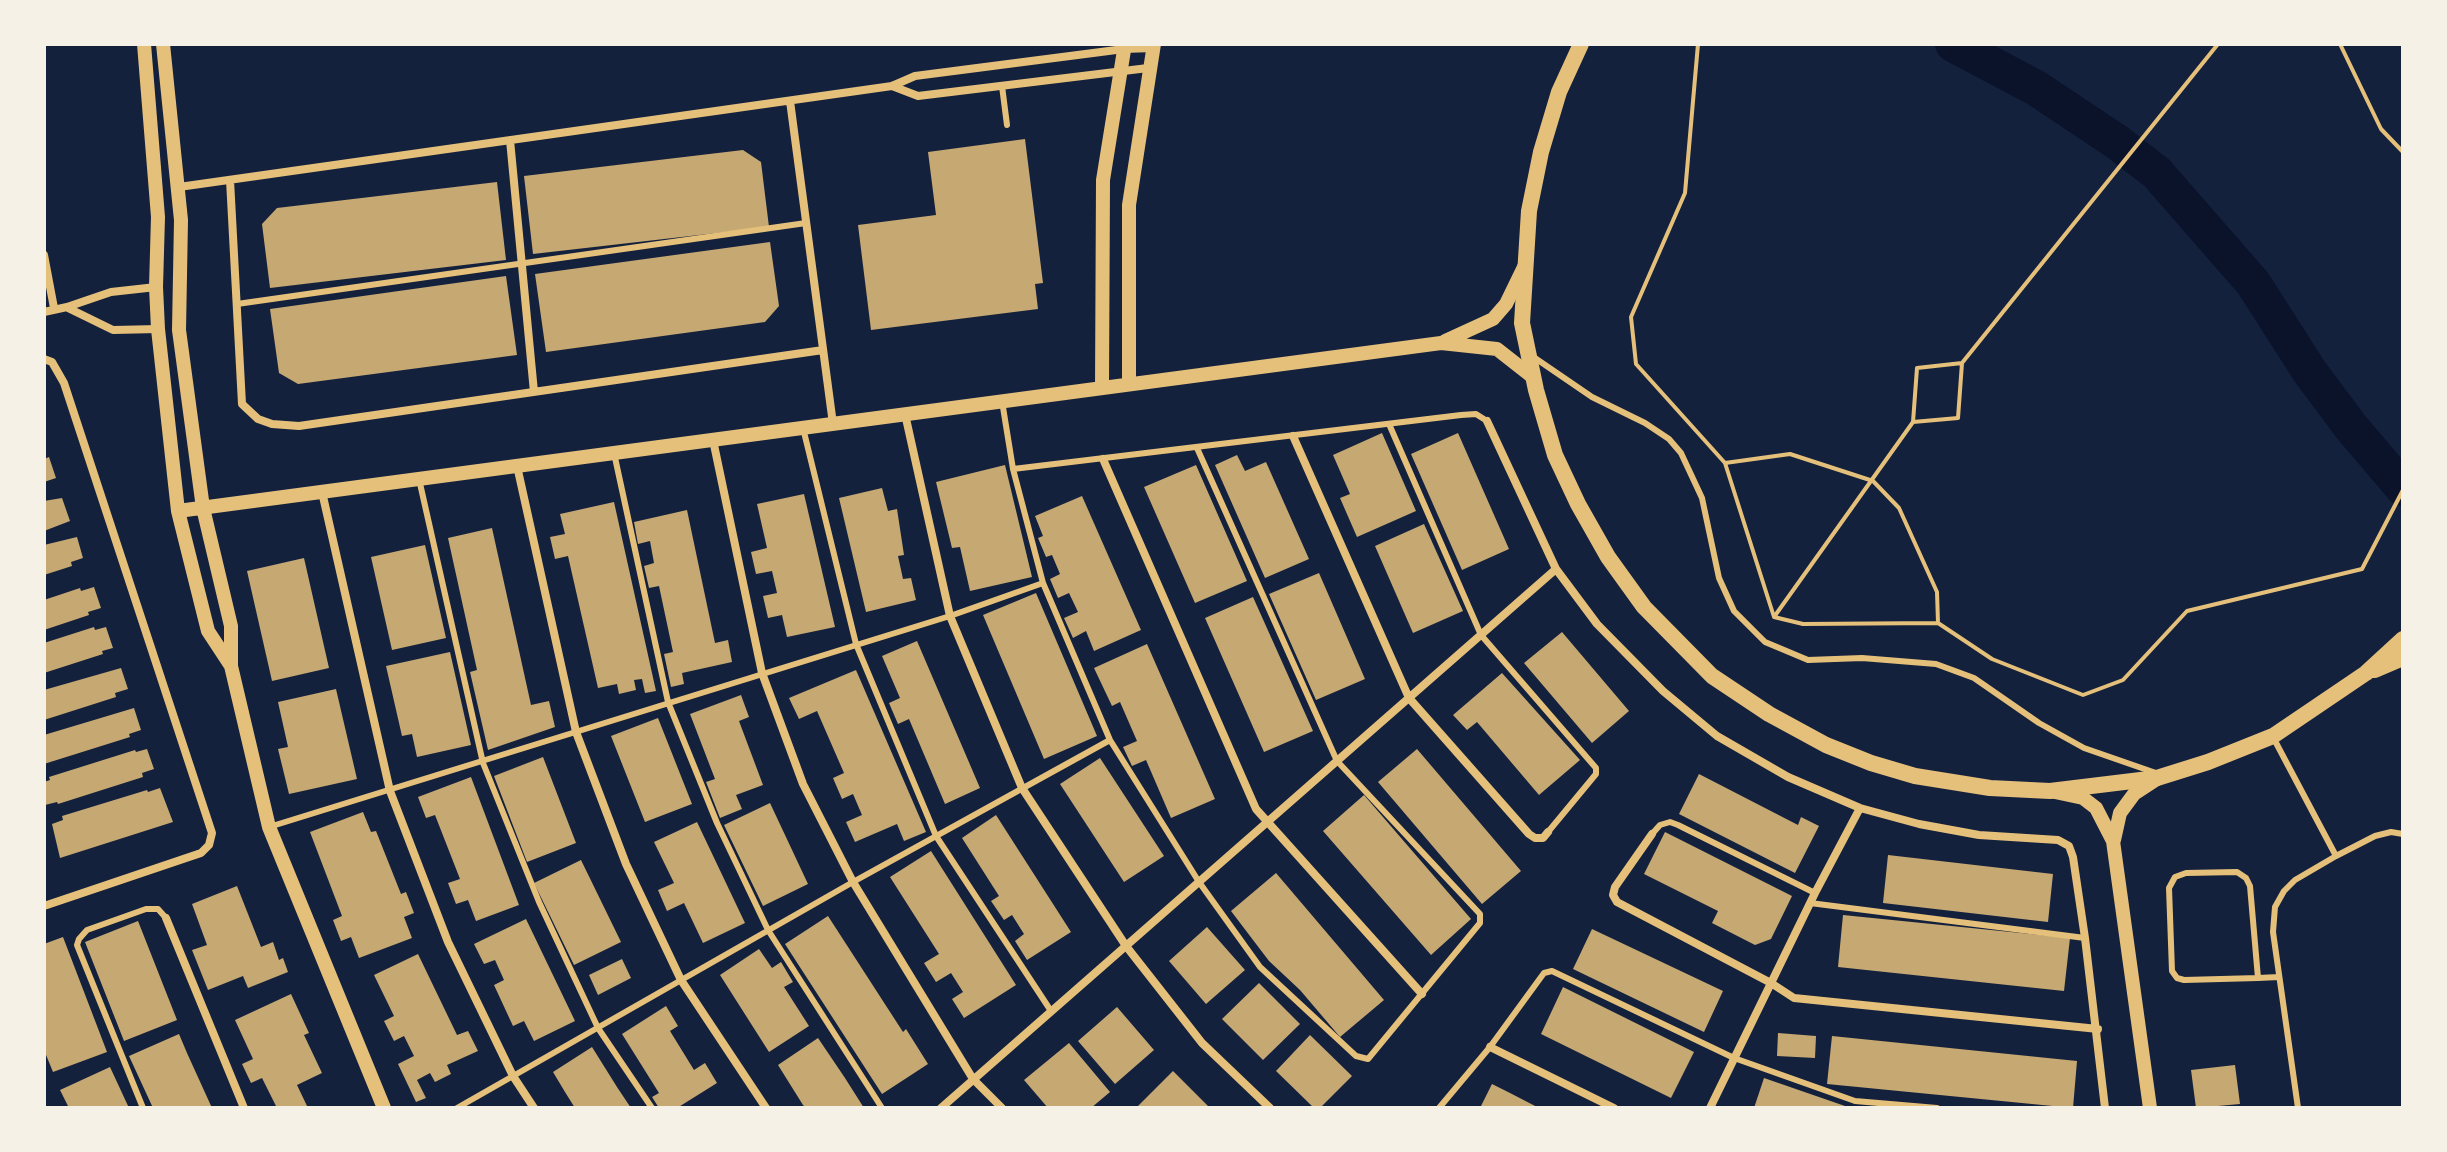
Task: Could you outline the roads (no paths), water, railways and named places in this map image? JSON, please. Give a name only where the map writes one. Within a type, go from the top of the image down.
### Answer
[{"type":"main road","points":[[1581,44],[1559,92],[1541,152],[1529,211],[1522,323],[1555,455],[1608,557],[1644,607],[1712,676],[1769,714],[1826,745],[1871,763],[1915,776],[1990,788],[2050,791],[2161,777],[2273,736],[2366,673],[2403,639]]},
{"type":"main road","points":[[2366,673],[2403,658]]},
{"type":"street","points":[[144,44],[158,217],[158,329],[178,511],[208,631],[231,666]]},
{"type":"street","points":[[163,44],[181,220],[179,330],[203,508],[231,626],[231,666],[269,827],[380,1107]]},
{"type":"street","points":[[179,187],[892,86],[915,76],[1124,46],[1153,46],[1129,205],[1129,384]]},
{"type":"street","points":[[1102,388],[1103,180],[1124,46]]},
{"type":"street","points":[[892,86],[918,96],[1148,68]]},
{"type":"street","points":[[790,101],[833,424]]},
{"type":"street","points":[[510,140],[534,392]]},
{"type":"street","points":[[230,180],[242,404],[258,419],[299,426],[823,350]]},
{"type":"street","points":[[44,255],[54,308]]},
{"type":"street","points":[[1441,343],[1493,319],[1506,304],[1524,267]]},
{"type":"street","points":[[44,312],[111,292],[156,287]]},
{"type":"street","points":[[67,307],[113,330],[158,329]]},
{"type":"street","points":[[178,511],[1441,343],[1497,349],[1534,378]]},
{"type":"street","points":[[45,902],[201,853],[209,845],[212,833],[64,383],[48,360]]},
{"type":"street","points":[[905,414],[950,616],[1022,788],[1126,946],[1202,1043],[1270,1108]]},
{"type":"street","points":[[1487,421],[1556,569],[1597,624],[1663,691],[1717,736],[1788,777],[1860,808],[1919,824],[1979,835],[2058,840],[2069,846],[2098,1029],[2105,1108]]},
{"type":"street","points":[[1293,436],[1409,698],[1529,834],[1543,838],[1548,832]]},
{"type":"street","points":[[713,440],[762,673],[803,784],[853,882],[973,1079],[1002,1108]]},
{"type":"street","points":[[1103,459],[1256,809],[1422,994]]},
{"type":"street","points":[[517,466],[576,732],[626,864],[681,980],[766,1108]]},
{"type":"street","points":[[322,492],[390,791],[448,942],[513,1076],[534,1108]]},
{"type":"street","points":[[941,1108],[1556,569]]},
{"type":"street","points":[[2113,841],[2120,813],[2134,794],[2161,777]]},
{"type":"street","points":[[2050,791],[2083,798],[2096,808],[2113,841],[2150,1108]]},
{"type":"street","points":[[1710,1108],[1860,808]]},
{"type":"street","points":[[1652,834],[1615,887],[1613,895],[1617,902],[1799,1000],[2098,1029]]},
{"type":"street","points":[[166,918],[244,1108]]},
{"type":"street","points":[[1490,1047],[1614,1108]]},
{"type":"lane","points":[[1002,86],[1007,125]]},
{"type":"lane","points":[[237,304],[806,223]]},
{"type":"lane","points":[[1529,354],[1592,397],[1645,423],[1669,439],[1681,453],[1702,498],[1719,578],[1734,611],[1765,642],[1808,660],[1862,658],[1936,664],[1974,678],[2039,723],[2084,748],[2161,777]]},
{"type":"lane","points":[[1002,401],[1013,469],[1043,583],[1110,740],[1199,882],[1260,967],[1361,1059],[1373,1056],[1480,923],[1480,914],[1337,761],[1197,448]]},
{"type":"lane","points":[[1013,469],[1476,414],[1487,421]]},
{"type":"lane","points":[[1389,424],[1481,635],[1596,768],[1596,774],[1548,832]]},
{"type":"lane","points":[[803,428],[856,644],[936,836],[1051,1011]]},
{"type":"lane","points":[[614,453],[668,702],[717,823],[768,930],[882,1108]]},
{"type":"lane","points":[[419,479],[483,763],[539,902],[598,1028],[652,1108]]},
{"type":"lane","points":[[269,827],[950,616],[1043,583]]},
{"type":"lane","points":[[2273,736],[2336,856]]},
{"type":"lane","points":[[457,1108],[853,882],[1110,740]]},
{"type":"lane","points":[[1652,834],[1660,825],[1670,822],[1815,893]]},
{"type":"lane","points":[[2298,1108],[2273,932],[2275,907],[2295,880],[2336,856],[2375,836],[2391,832],[2403,834]]},
{"type":"lane","points":[[2258,978],[2250,886],[2246,878],[2237,872],[2186,873],[2175,877],[2169,888],[2172,971],[2177,978],[2258,978],[2279,977]]},
{"type":"lane","points":[[1810,903],[2085,938]]},
{"type":"lane","points":[[143,1108],[77,945],[87,930],[146,909],[158,909],[166,918]]},
{"type":"lane","points":[[1439,1108],[1490,1047],[1539,979],[1544,973],[1552,971],[1734,1058],[1855,1101],[1937,1108]]},
{"type":"waterway","points":[[1953,44],[2036,88],[2157,173],[2253,283],[2310,372],[2351,427],[2403,488]]}]
